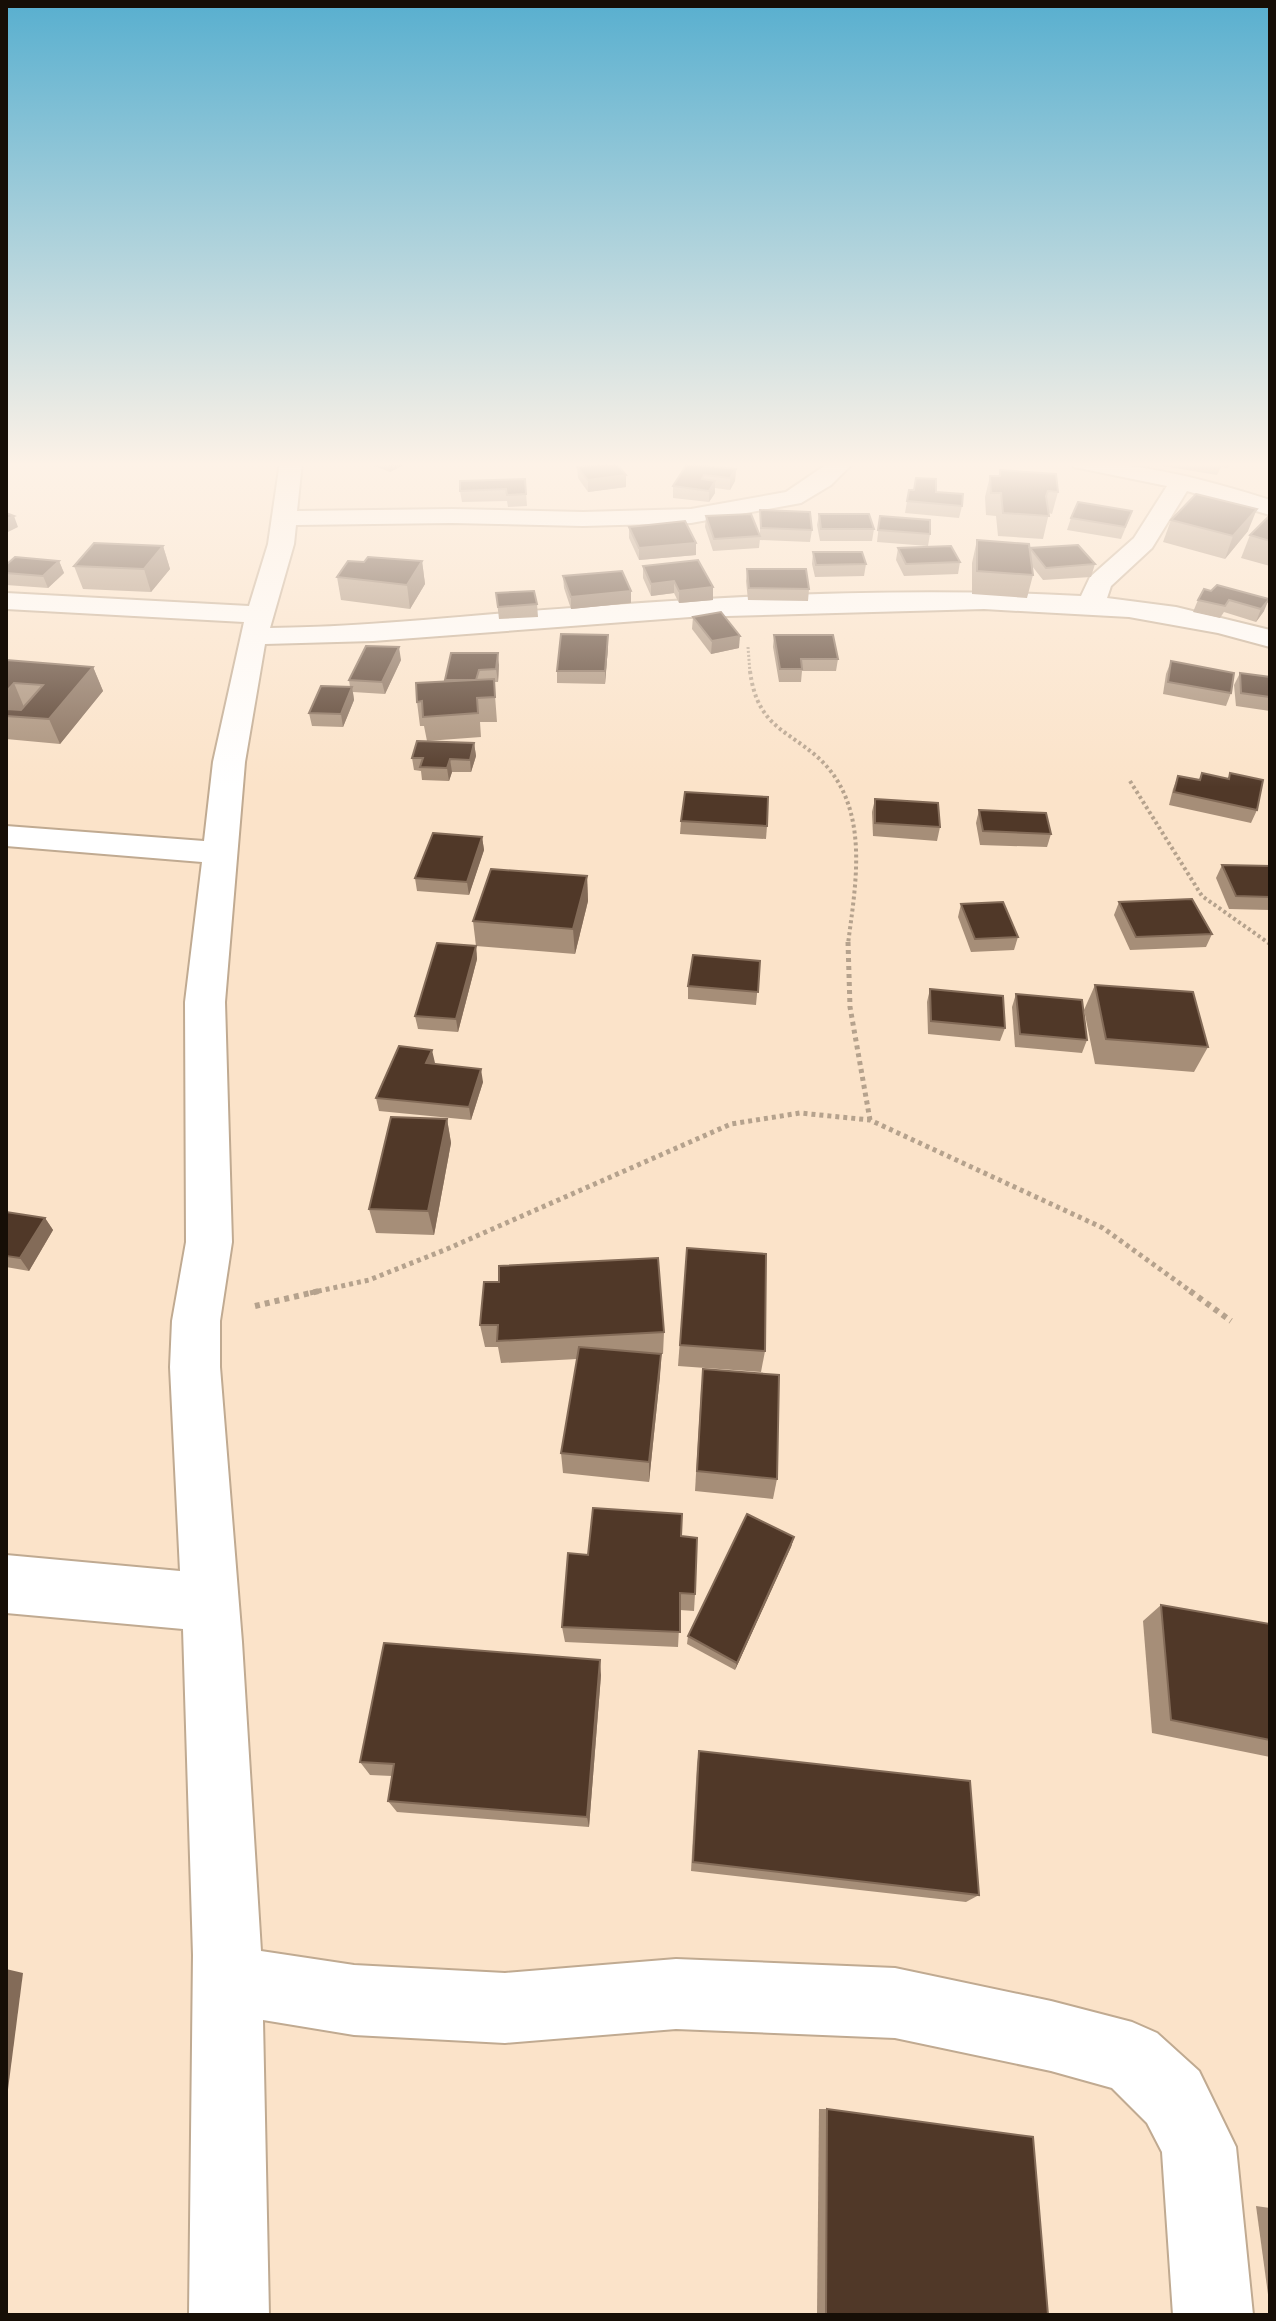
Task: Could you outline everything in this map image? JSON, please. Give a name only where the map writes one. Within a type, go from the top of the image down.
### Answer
[{"type":"street","points":[[229,2315],[228,1980],[195,1367],[196,1321],[209,1242],[205,1002],[229,762],[256,626],[273,570]]},
{"type":"street","points":[[1091,604],[1099,583],[1113,570]]},
{"type":"street","points":[[6,601],[256,626],[319,637],[570,616],[962,600],[1091,604],[1143,609],[1227,624],[1270,639]]},
{"type":"street","points":[[6,836],[222,853]]},
{"type":"street","points":[[6,1584],[210,1603]]},
{"type":"street","points":[[228,1980],[354,2000],[505,2008],[676,1994],[895,2003],[1051,2036],[1132,2058],[1173,2097],[1199,2147],[1213,2315]]},
{"type":"path","points":[[741,607],[747,630],[751,691],[763,712],[784,735],[808,751],[833,774],[850,816],[857,856],[856,894],[847,939],[849,1006],[870,1120]]},
{"type":"path","points":[[1130,781],[1202,896],[1270,944]]},
{"type":"path","points":[[196,1321],[369,1280],[731,1124],[774,1113],[800,1112],[832,1113],[870,1120],[1103,1228],[1231,1321]]},
{"type":"building","points":[[6,570],[49,570],[43,576],[6,573]]},
{"type":"building","points":[[342,570],[416,570],[407,585],[337,577]]},
{"type":"building","points":[[645,570],[704,570],[713,587],[679,591],[674,581],[651,584]]},
{"type":"building","points":[[747,570],[806,570],[809,589],[749,588]]},
{"type":"building","points":[[1032,570],[1033,575],[977,571]]},
{"type":"building","points":[[622,571],[631,591],[571,597],[563,576]]},
{"type":"building","points":[[1217,585],[1269,599],[1261,609],[1229,600],[1225,606],[1198,600],[1204,589],[1211,591]]},
{"type":"building","points":[[534,591],[537,604],[498,607],[496,593]]},
{"type":"building","points":[[721,612],[740,636],[712,641],[693,617]]},
{"type":"building","points":[[561,634],[608,635],[605,671],[557,671]]},
{"type":"building","points":[[774,635],[833,635],[838,659],[801,659],[802,669],[780,669]]},
{"type":"building","points":[[366,646],[399,647],[382,682],[349,680]]},
{"type":"building","points":[[451,653],[498,653],[496,669],[479,670],[476,680],[445,680]]},
{"type":"building","points":[[6,660],[93,667],[49,719],[6,716],[6,709],[21,710],[43,685],[14,683],[6,692]]},
{"type":"building","points":[[1171,661],[1234,673],[1231,693],[1168,682]]},
{"type":"building","points":[[1240,673],[1270,677],[1270,697],[1241,693]]},
{"type":"building","points":[[494,679],[495,697],[477,698],[478,713],[423,717],[422,701],[417,702],[416,683]]},
{"type":"building","points":[[321,686],[352,687],[341,714],[309,713]]},
{"type":"building","points":[[417,741],[474,743],[470,760],[450,759],[447,768],[420,767],[423,758],[412,758]]},
{"type":"building","points":[[1202,773],[1229,779],[1230,773],[1263,780],[1257,810],[1174,792],[1178,776],[1200,780]]},
{"type":"building","points":[[685,792],[768,797],[767,826],[681,821]]},
{"type":"building","points":[[875,799],[938,803],[940,827],[875,823]]},
{"type":"building","points":[[979,810],[1046,813],[1051,834],[983,831]]},
{"type":"building","points":[[433,833],[482,837],[467,882],[415,878]]},
{"type":"building","points":[[1222,865],[1270,866],[1270,897],[1236,896]]},
{"type":"building","points":[[491,869],[587,876],[573,929],[473,921]]},
{"type":"building","points":[[1192,899],[1212,934],[1136,937],[1119,902]]},
{"type":"building","points":[[1003,902],[1018,937],[975,939],[961,904]]},
{"type":"building","points":[[437,943],[476,946],[456,1019],[415,1016]]},
{"type":"building","points":[[693,955],[760,961],[758,992],[688,986]]},
{"type":"building","points":[[1095,985],[1193,992],[1208,1047],[1106,1039]]},
{"type":"building","points":[[930,989],[1003,996],[1005,1028],[931,1021]]},
{"type":"building","points":[[1016,994],[1082,1000],[1087,1040],[1020,1034]]},
{"type":"building","points":[[399,1046],[432,1050],[426,1063],[481,1069],[469,1107],[376,1098]]},
{"type":"building","points":[[391,1117],[447,1119],[428,1211],[369,1209]]},
{"type":"building","points":[[6,1212],[45,1218],[20,1258],[6,1256]]},
{"type":"building","points":[[687,1248],[766,1254],[765,1351],[680,1345]]},
{"type":"building","points":[[658,1258],[664,1332],[497,1341],[498,1325],[480,1325],[484,1282],[499,1282],[499,1266]]},
{"type":"building","points":[[579,1347],[661,1354],[649,1462],[561,1453]]},
{"type":"building","points":[[703,1369],[779,1375],[777,1479],[697,1471]]},
{"type":"building","points":[[593,1508],[682,1514],[681,1536],[697,1538],[695,1594],[680,1593],[680,1632],[562,1627],[568,1553],[588,1555]]},
{"type":"building","points":[[747,1514],[794,1537],[737,1663],[688,1636]]},
{"type":"building","points":[[1161,1605],[1270,1624],[1270,1740],[1171,1720]]},
{"type":"building","points":[[384,1643],[600,1660],[587,1817],[388,1801],[394,1764],[360,1762]]},
{"type":"building","points":[[699,1751],[970,1781],[979,1895],[693,1862]]},
{"type":"building","points":[[827,2109],[1033,2137],[1048,2315],[826,2315]]}]
